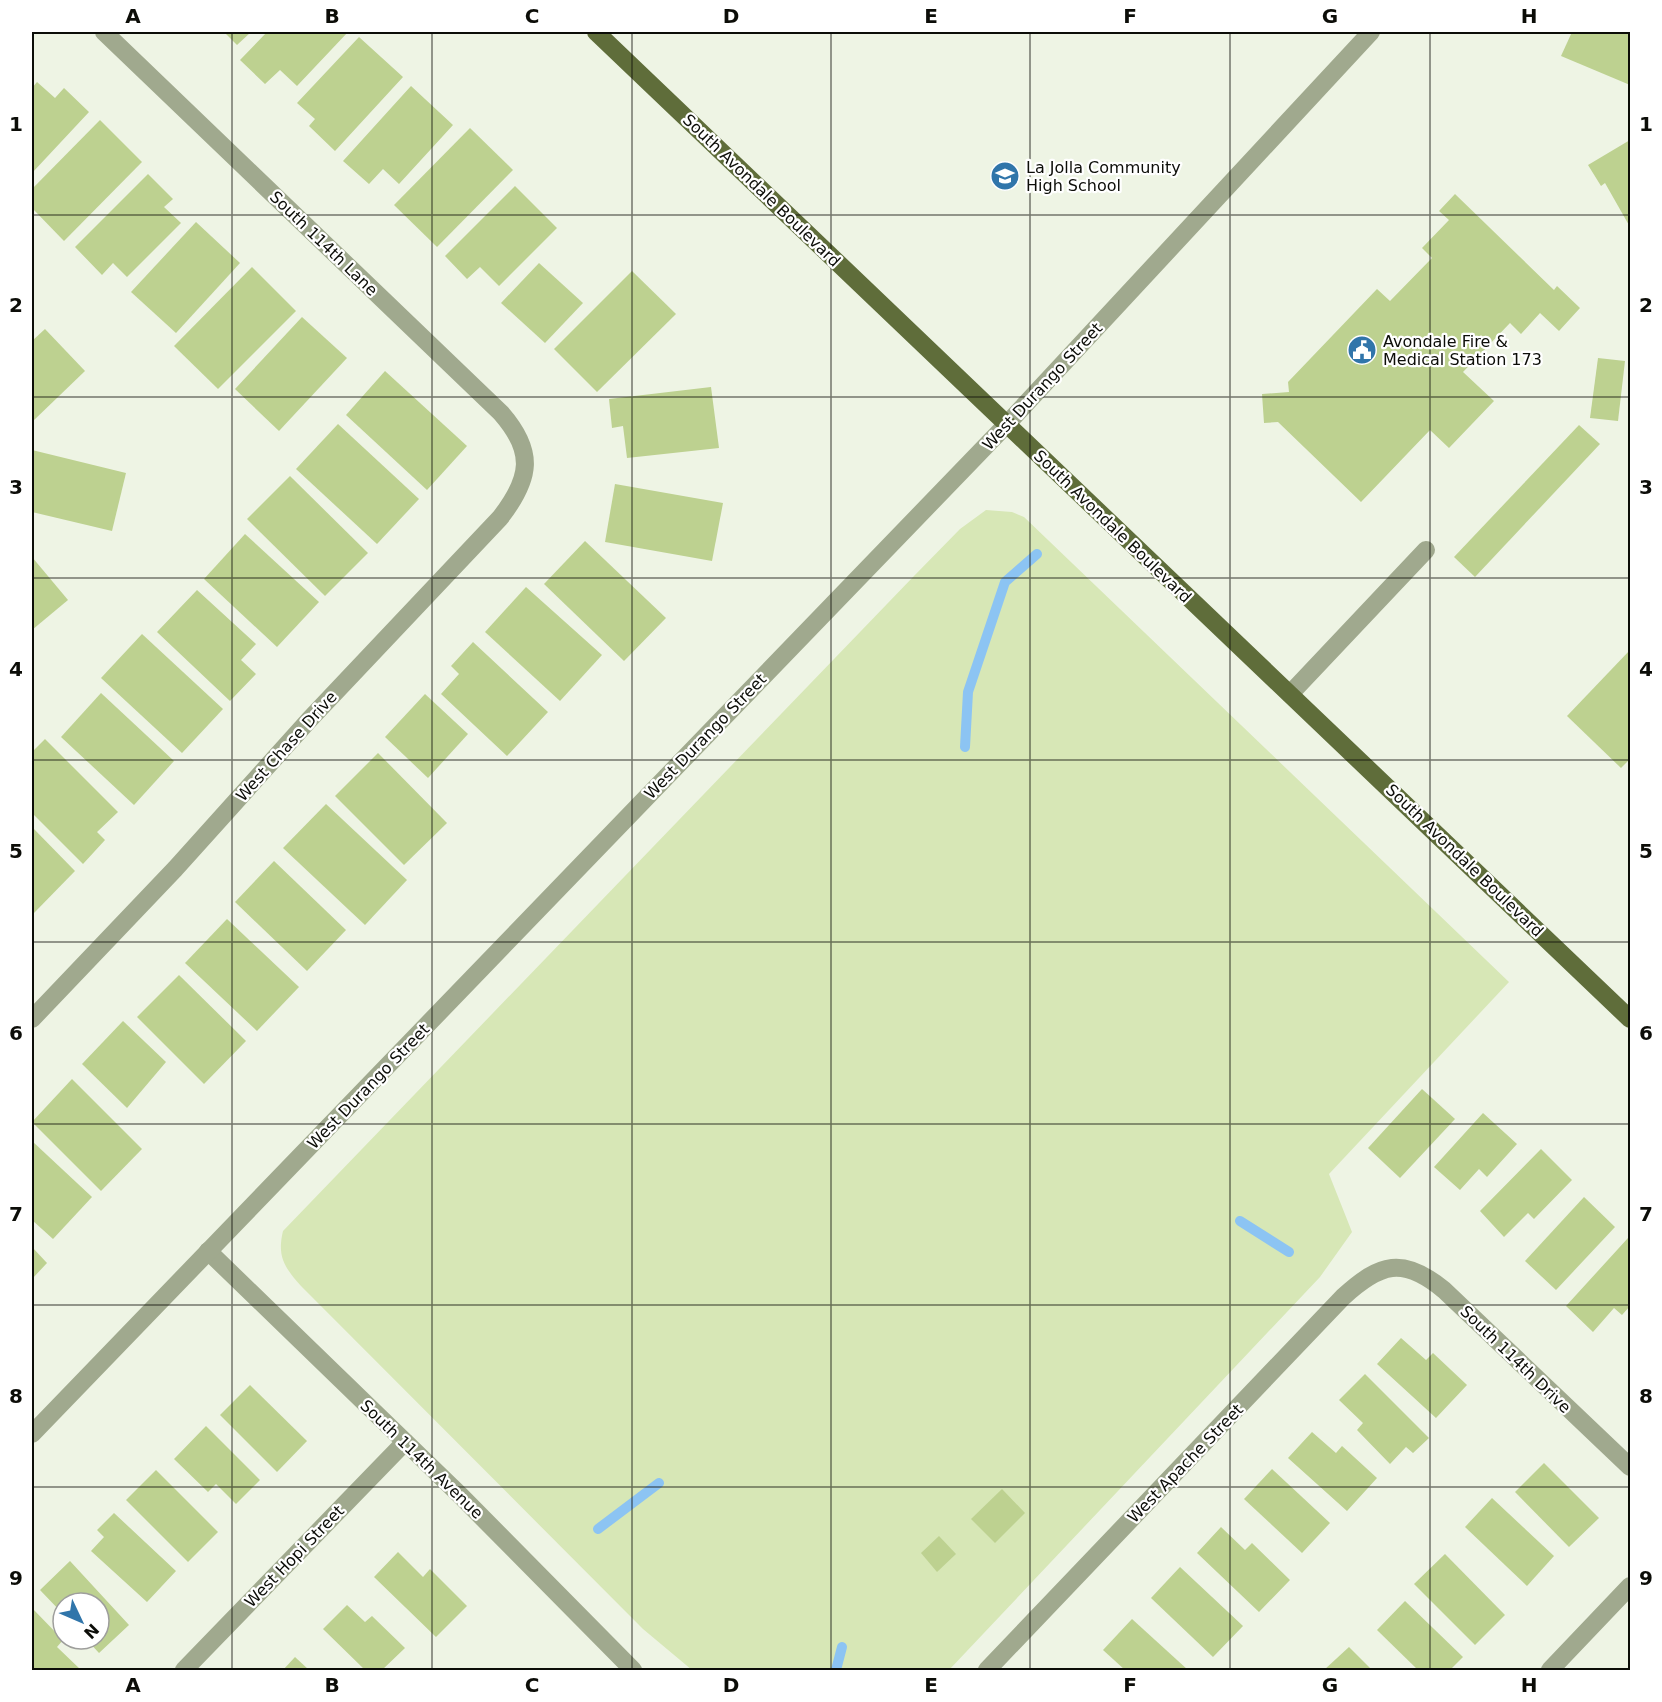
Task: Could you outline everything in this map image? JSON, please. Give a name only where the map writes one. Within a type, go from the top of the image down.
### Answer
[{"type":"main road","name":"South Avondale Boulevard","points":[[596,32],[1630,1019]]},
{"type":"street","name":"South 114th Lane","points":[[104,32],[501,412],[514,428],[523,446],[526,466]]},
{"type":"street","name":"West Durango Street","points":[[32,1434],[1007,424],[1371,32]]},
{"type":"street","name":"West Chase Drive","points":[[32,1019],[175,869],[309,720],[500,518],[522,485],[526,466]]},
{"type":"street","points":[[1290,694],[1426,550]]},
{"type":"street","name":"South 114th Avenue","points":[[208,1251],[405,1442],[633,1671]]},
{"type":"street","name":"South 114th Drive","points":[[1392,1266],[1411,1269],[1428,1277],[1444,1290],[1630,1467]]},
{"type":"street","name":"West Apache Street","points":[[987,1671],[1343,1297],[1359,1283],[1392,1266]]},
{"type":"street","name":"West Hopi Street","points":[[184,1671],[405,1442]]},
{"type":"street","points":[[1550,1671],[1630,1586]]},
{"type":"green space","points":[[986,510],[1012,512],[1024,517],[1509,982],[1329,1174],[1352,1232],[1320,1277],[949,1670],[692,1670],[643,1629],[301,1286],[283,1261],[281,1240],[283,1231],[913,577],[960,529]]},
{"type":"building","points":[[224,32],[251,32],[237,45]]},
{"type":"building","points":[[267,32],[348,32],[297,86],[280,70],[265,84],[240,60]]},
{"type":"building","points":[[1572,32],[1630,32],[1630,85],[1561,56]]},
{"type":"building","points":[[359,37],[403,77],[335,151],[309,126],[315,119],[297,103]]},
{"type":"building","points":[[37,82],[55,98],[64,88],[89,112],[32,173],[32,88]]},
{"type":"building","points":[[411,86],[453,125],[399,184],[383,169],[369,184],[343,161]]},
{"type":"building","points":[[100,120],[142,162],[64,241],[32,208],[32,189]]},
{"type":"building","points":[[470,128],[513,170],[437,247],[394,205]]},
{"type":"building","points":[[1630,140],[1630,227],[1605,183],[1601,186],[1588,165]]},
{"type":"building","points":[[148,174],[173,199],[164,207],[181,223],[127,277],[113,263],[102,275],[75,247]]},
{"type":"building","points":[[515,186],[557,228],[499,286],[480,267],[467,279],[445,256]]},
{"type":"building","points":[[1455,194],[1554,290],[1557,286],[1580,308],[1559,331],[1540,313],[1521,334],[1510,323],[1463,372],[1494,401],[1449,448],[1430,430],[1361,502],[1278,422],[1264,423],[1262,394],[1289,392],[1288,382],[1377,289],[1390,301],[1432,258],[1422,248],[1449,220],[1439,211]]},
{"type":"building","points":[[196,222],[240,263],[176,333],[131,292]]},
{"type":"building","points":[[539,263],[583,303],[545,343],[501,303]]},
{"type":"building","points":[[252,267],[296,311],[218,389],[174,346]]},
{"type":"building","points":[[632,271],[676,314],[597,392],[554,349]]},
{"type":"building","points":[[302,317],[347,358],[279,431],[235,389]]},
{"type":"building","points":[[45,329],[85,371],[32,422],[32,341]]},
{"type":"building","points":[[1598,358],[1625,361],[1618,421],[1590,418]]},
{"type":"building","points":[[385,371],[467,446],[427,490],[346,415]]},
{"type":"building","points":[[711,387],[719,448],[627,458],[623,426],[612,428],[609,399]]},
{"type":"building","points":[[338,424],[419,499],[377,544],[296,469]]},
{"type":"building","points":[[1579,425],[1600,444],[1475,577],[1454,557]]},
{"type":"building","points":[[32,450],[126,473],[112,531],[32,512]]},
{"type":"building","points":[[290,476],[368,553],[325,596],[247,519]]},
{"type":"building","points":[[615,484],[723,503],[712,561],[605,542]]},
{"type":"building","points":[[245,534],[319,602],[277,647],[204,579]]},
{"type":"building","points":[[585,541],[666,618],[624,661],[544,584]]},
{"type":"building","points":[[32,557],[68,600],[32,630]]},
{"type":"building","points":[[526,587],[602,655],[560,701],[485,632]]},
{"type":"building","points":[[197,590],[256,644],[241,660],[256,674],[230,701],[157,632]]},
{"type":"building","points":[[142,634],[223,709],[182,753],[101,678]]},
{"type":"building","points":[[473,642],[548,712],[507,756],[441,694],[459,674],[451,666]]},
{"type":"building","points":[[1630,650],[1630,759],[1621,768],[1567,716]]},
{"type":"building","points":[[101,693],[174,761],[134,805],[61,737]]},
{"type":"building","points":[[425,694],[468,734],[428,778],[385,737]]},
{"type":"building","points":[[45,739],[118,812],[97,832],[105,840],[83,864],[32,813],[32,752]]},
{"type":"building","points":[[378,753],[447,823],[404,865],[335,796]]},
{"type":"building","points":[[326,804],[407,880],[365,925],[283,848]]},
{"type":"building","points":[[32,827],[75,871],[34,913],[32,910]]},
{"type":"building","points":[[274,861],[346,930],[307,971],[235,902]]},
{"type":"building","points":[[227,919],[299,987],[257,1031],[185,963]]},
{"type":"building","points":[[179,975],[246,1041],[204,1084],[137,1017]]},
{"type":"building","points":[[123,1021],[166,1062],[127,1108],[82,1064]]},
{"type":"building","points":[[72,1079],[142,1149],[101,1191],[32,1122]]},
{"type":"building","points":[[1422,1089],[1455,1119],[1400,1178],[1368,1148]]},
{"type":"building","points":[[1483,1113],[1517,1144],[1487,1177],[1479,1169],[1460,1190],[1434,1167]]},
{"type":"building","points":[[32,1141],[92,1197],[53,1239],[32,1220]]},
{"type":"building","points":[[1541,1149],[1572,1180],[1534,1219],[1528,1213],[1504,1237],[1480,1211]]},
{"type":"building","points":[[1584,1197],[1615,1227],[1556,1290],[1525,1261]]},
{"type":"building","points":[[1628,1238],[1630,1241],[1630,1306],[1622,1315],[1614,1308],[1593,1332],[1566,1306]]},
{"type":"building","points":[[32,1247],[47,1263],[32,1279]]},
{"type":"building","points":[[1401,1338],[1426,1360],[1433,1353],[1467,1385],[1436,1418],[1377,1364]]},
{"type":"building","points":[[1365,1374],[1429,1438],[1413,1453],[1406,1447],[1390,1464],[1357,1430],[1363,1423],[1339,1400]]},
{"type":"building","points":[[250,1385],[307,1441],[277,1472],[220,1415]]},
{"type":"building","points":[[206,1426],[260,1480],[236,1504],[216,1484],[208,1492],[174,1459]]},
{"type":"building","points":[[1312,1432],[1336,1453],[1342,1446],[1377,1478],[1347,1511],[1288,1458]]},
{"type":"building","points":[[1544,1463],[1599,1518],[1569,1547],[1515,1492]]},
{"type":"building","points":[[1272,1469],[1330,1523],[1302,1553],[1244,1499]]},
{"type":"building","points":[[156,1470],[218,1532],[188,1562],[126,1500]]},
{"type":"building","points":[[1002,1489],[1025,1513],[995,1543],[971,1519]]},
{"type":"building","points":[[1492,1498],[1554,1556],[1527,1586],[1465,1527]]},
{"type":"building","points":[[114,1513],[176,1571],[147,1602],[91,1551],[104,1537],[97,1530]]},
{"type":"building","points":[[1221,1527],[1245,1550],[1252,1543],[1290,1580],[1259,1612],[1197,1553]]},
{"type":"building","points":[[939,1536],[956,1554],[937,1572],[921,1553]]},
{"type":"building","points":[[398,1552],[423,1577],[430,1569],[467,1606],[436,1637],[374,1577]]},
{"type":"building","points":[[1445,1554],[1505,1615],[1475,1645],[1414,1584]]},
{"type":"building","points":[[70,1561],[98,1591],[51,1591],[51,1601],[40,1590]]},
{"type":"building","points":[[1180,1567],[1243,1626],[1213,1657],[1151,1598]]},
{"type":"building","points":[[1405,1601],[1463,1657],[1450,1670],[1418,1670],[1377,1630]]},
{"type":"building","points":[[111,1605],[129,1625],[111,1642]]},
{"type":"building","points":[[347,1605],[365,1622],[372,1616],[405,1648],[382,1670],[365,1670],[323,1629]]},
{"type":"building","points":[[32,1608],[51,1628],[51,1651],[61,1651],[81,1670],[32,1670]]},
{"type":"building","points":[[1132,1619],[1188,1670],[1125,1670],[1103,1650]]},
{"type":"building","points":[[1349,1647],[1372,1670],[1324,1670]]},
{"type":"building","points":[[295,1657],[309,1670],[283,1670]]},
{"type":"waterway","points":[[965,747],[968,692],[1005,582],[1037,554]]},
{"type":"waterway","points":[[1240,1221],[1289,1252]]},
{"type":"waterway","points":[[598,1529],[659,1483]]},
{"type":"waterway","points":[[836,1670],[842,1647]]},
{"type":"place","name":"La Jolla Community High School","points":[[1005,176]]},
{"type":"place","name":"Avondale Fire & Medical Station 173","points":[[1362,350]]}]
